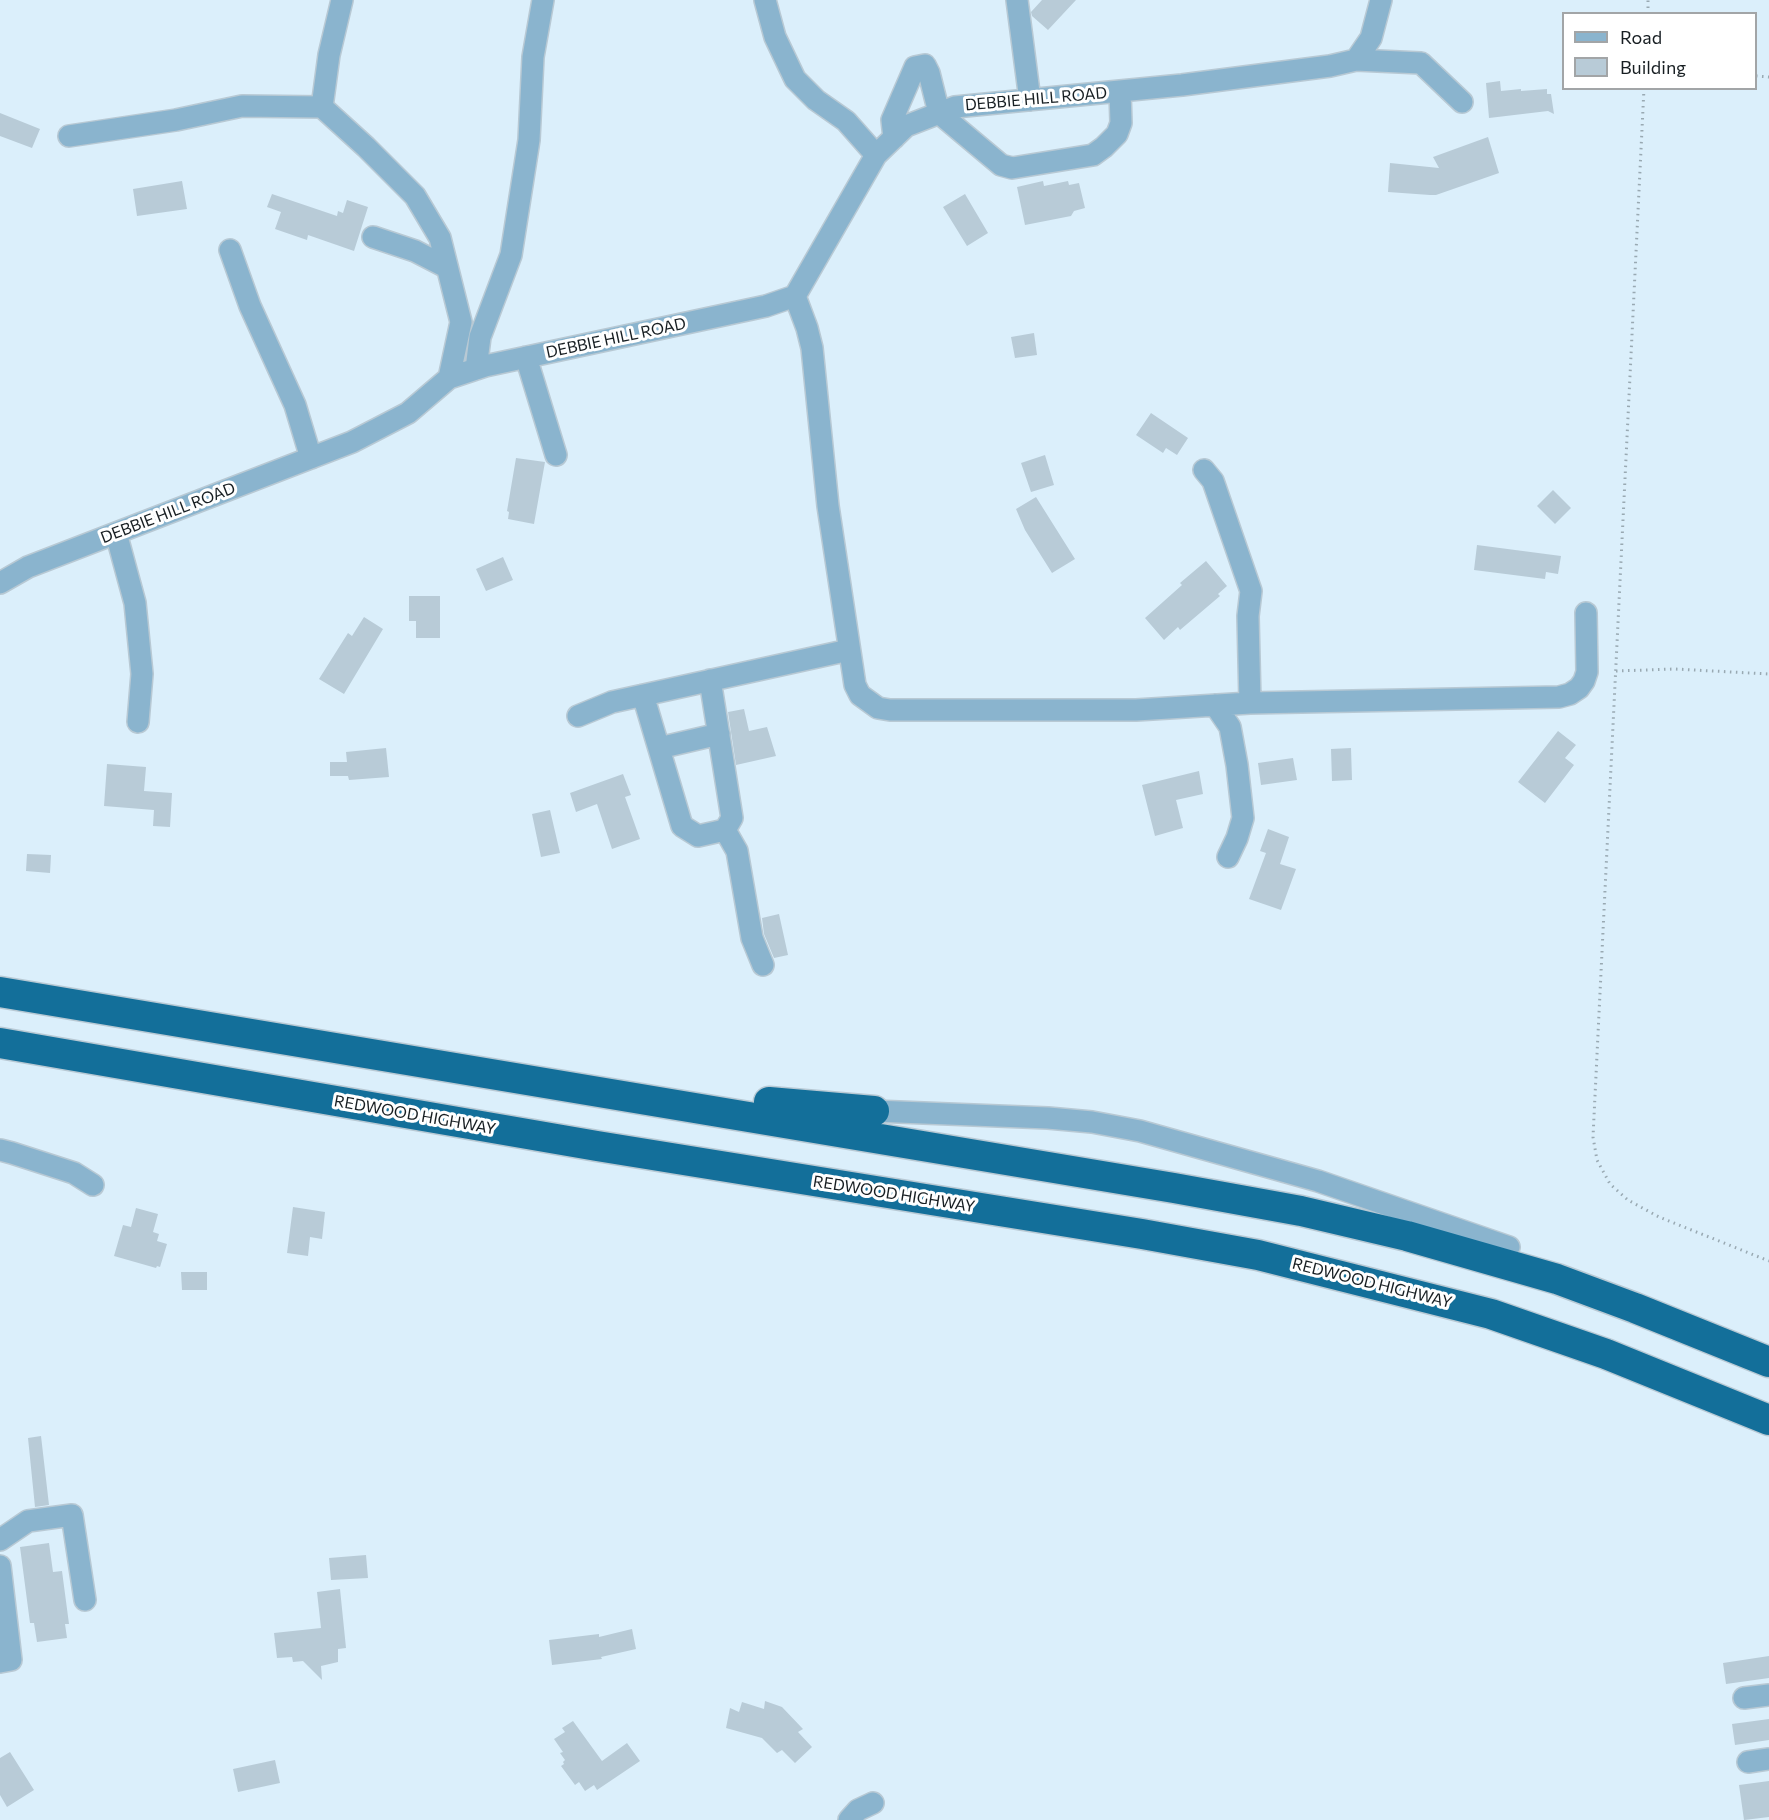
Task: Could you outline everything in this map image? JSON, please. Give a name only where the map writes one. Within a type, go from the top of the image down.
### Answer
[{"type":"highway","points":[[0,992],[1301,1211],[1407,1236],[1557,1279],[1769,1362]]},
{"type":"highway","name":"REDWOOD HIGHWAY","points":[[0,1043],[585,1144],[1258,1254],[1491,1314],[1606,1354],[1769,1420]]},
{"type":"highway","points":[[476,1072],[874,1111]]},
{"type":"highway","points":[[1509,1247],[1635,1308]]},
{"type":"street","points":[[322,107],[329,55],[342,0]]},
{"type":"street","points":[[476,369],[480,337],[511,255],[529,140],[534,57],[543,0]]},
{"type":"street","points":[[765,0],[775,37],[795,79],[816,100],[846,121],[876,155]]},
{"type":"street","points":[[1017,0],[1030,100]]},
{"type":"street","points":[[1356,60],[1371,38],[1381,0]]},
{"type":"street","name":"DEBBIE HILL ROAD","points":[[0,583],[28,567],[352,442],[408,413],[449,378],[526,357],[766,306],[795,296],[876,155],[906,126],[955,107],[1182,85],[1329,66],[1356,60],[1421,63],[1462,102]]},
{"type":"street","points":[[894,138],[892,120],[915,66],[925,65],[939,113],[1000,165],[1012,168],[1093,155],[1117,134],[1122,123],[1120,91]]},
{"type":"street","points":[[69,136],[176,120],[242,106],[322,107],[415,196],[440,238],[461,322],[449,378]]},
{"type":"street","points":[[373,237],[415,251],[446,267]]},
{"type":"street","points":[[230,250],[250,306],[295,405],[311,458]]},
{"type":"street","points":[[795,296],[812,348],[828,506],[855,685],[860,695],[878,708],[890,710],[1136,710],[1250,703],[1536,698],[1570,694],[1579,688],[1587,672],[1586,613]]},
{"type":"street","points":[[526,357],[556,455]]},
{"type":"street","points":[[1204,470],[1213,481],[1251,591],[1248,616],[1250,703]]},
{"type":"street","points":[[116,533],[135,603],[142,674],[138,722]]},
{"type":"street","points":[[578,716],[612,702],[849,650]]},
{"type":"street","points":[[710,680],[732,818],[726,830]]},
{"type":"street","points":[[643,695],[682,826],[698,836],[726,830]]},
{"type":"street","points":[[1215,705],[1230,727],[1243,818],[1228,857]]},
{"type":"street","points":[[659,748],[719,734]]},
{"type":"street","points":[[726,830],[737,851],[752,938],[763,965]]},
{"type":"street","points":[[874,1111],[1048,1118],[1092,1122],[1140,1131],[1318,1181],[1509,1247]]},
{"type":"street","points":[[0,1150],[74,1173],[93,1185]]},
{"type":"street","points":[[0,1540],[28,1521],[72,1515],[85,1600]]},
{"type":"street","points":[[0,1566],[11,1660],[0,1662]]},
{"type":"street","points":[[1744,1698],[1769,1695]]},
{"type":"street","points":[[1748,1762],[1769,1759]]},
{"type":"street","points":[[849,1820],[858,1810],[873,1803]]},
{"type":"path","points":[[1644,90],[1593,1137],[1597,1160],[1610,1184],[1628,1200],[1659,1217],[1769,1261]]},
{"type":"path","points":[[1616,670],[1675,669],[1769,674]]},
{"type":"building","points":[[1042,0],[1076,0],[1048,30],[1032,16],[1031,12]]},
{"type":"building","points":[[1500,81],[1501,91],[1547,89],[1547,94],[1551,94],[1554,114],[1548,111],[1489,118],[1486,83]]},
{"type":"building","points":[[0,113],[40,129],[32,148],[0,136]]},
{"type":"building","points":[[1488,137],[1499,173],[1436,195],[1388,192],[1390,163],[1439,168],[1433,157]]},
{"type":"building","points":[[182,181],[187,209],[137,216],[133,189]]},
{"type":"building","points":[[1043,181],[1044,186],[1068,181],[1069,185],[1079,183],[1085,208],[1074,211],[1071,216],[1025,225],[1017,187]]},
{"type":"building","points":[[272,194],[337,216],[338,211],[343,213],[347,200],[368,207],[354,251],[308,235],[307,240],[275,229],[281,212],[267,207]]},
{"type":"building","points":[[965,194],[988,233],[967,246],[943,207]]},
{"type":"building","points":[[1034,333],[1037,355],[1015,358],[1011,337]]},
{"type":"building","points":[[1151,413],[1188,438],[1177,455],[1166,448],[1163,453],[1136,435]]},
{"type":"building","points":[[1045,455],[1054,485],[1031,492],[1021,463]]},
{"type":"building","points":[[516,458],[545,462],[534,524],[508,519],[509,512],[507,511]]},
{"type":"building","points":[[1553,490],[1571,508],[1555,524],[1537,506]]},
{"type":"building","points":[[1036,497],[1075,559],[1052,573],[1025,530],[1016,509]]},
{"type":"building","points":[[1477,545],[1561,556],[1558,574],[1546,572],[1545,579],[1474,570]]},
{"type":"building","points":[[503,557],[513,580],[486,591],[476,569]]},
{"type":"building","points":[[1206,561],[1227,586],[1218,594],[1220,596],[1180,630],[1178,627],[1164,640],[1145,618]]},
{"type":"building","points":[[409,596],[440,596],[440,638],[416,638],[416,621],[409,621]]},
{"type":"building","points":[[364,617],[383,629],[344,694],[319,679],[348,633],[352,636]]},
{"type":"building","points":[[744,709],[749,731],[767,727],[776,756],[736,765],[728,712]]},
{"type":"building","points":[[1558,731],[1576,745],[1565,758],[1574,765],[1545,803],[1518,782]]},
{"type":"building","points":[[386,748],[389,777],[349,780],[348,776],[330,776],[330,762],[347,762],[346,752]]},
{"type":"building","points":[[1351,748],[1352,780],[1332,781],[1331,749]]},
{"type":"building","points":[[1293,758],[1297,780],[1261,785],[1258,763]]},
{"type":"building","points":[[107,764],[146,767],[144,791],[172,793],[170,827],[153,826],[154,810],[104,806]]},
{"type":"building","points":[[1199,771],[1203,794],[1176,800],[1183,828],[1155,836],[1142,785]]},
{"type":"building","points":[[623,774],[631,795],[625,797],[640,839],[612,849],[597,804],[576,812],[570,793]]},
{"type":"building","points":[[550,810],[560,853],[541,857],[532,814]]},
{"type":"building","points":[[1268,829],[1289,837],[1280,864],[1296,869],[1281,910],[1249,899],[1266,853],[1260,851]]},
{"type":"building","points":[[27,854],[51,855],[50,873],[26,871]]},
{"type":"building","points":[[779,914],[788,955],[774,958],[764,934],[762,918]]},
{"type":"building","points":[[293,1207],[325,1212],[322,1239],[310,1237],[308,1256],[287,1253]]},
{"type":"building","points":[[136,1208],[158,1214],[153,1232],[159,1234],[157,1241],[167,1244],[160,1267],[156,1268],[114,1256],[123,1225],[131,1227]]},
{"type":"building","points":[[181,1272],[207,1272],[207,1290],[182,1290]]},
{"type":"building","points":[[41,1436],[49,1505],[35,1507],[28,1438]]},
{"type":"building","points":[[49,1543],[53,1572],[62,1571],[69,1624],[65,1624],[67,1638],[37,1642],[34,1623],[30,1623],[20,1547]]},
{"type":"building","points":[[366,1555],[368,1578],[331,1580],[329,1558]]},
{"type":"building","points":[[340,1589],[346,1648],[338,1649],[338,1662],[321,1666],[322,1680],[303,1661],[293,1662],[292,1657],[277,1658],[274,1633],[321,1628],[317,1592]]},
{"type":"building","points":[[632,1629],[636,1649],[601,1657],[602,1659],[552,1665],[549,1640],[599,1634],[599,1637]]},
{"type":"building","points":[[1769,1656],[1769,1678],[1726,1684],[1723,1663]]},
{"type":"building","points":[[765,1701],[782,1707],[803,1729],[798,1732],[812,1747],[795,1763],[782,1750],[777,1753],[762,1738],[726,1728],[730,1708],[739,1712],[742,1702],[764,1709]]},
{"type":"building","points":[[1769,1719],[1769,1740],[1735,1745],[1732,1724]]},
{"type":"building","points":[[573,1721],[602,1761],[627,1743],[640,1761],[597,1790],[594,1785],[585,1791],[579,1782],[575,1785],[561,1766],[565,1760],[560,1753],[563,1752],[554,1739],[565,1732],[562,1728]]},
{"type":"building","points":[[10,1752],[34,1790],[7,1807],[0,1795],[0,1758]]},
{"type":"building","points":[[275,1760],[280,1783],[238,1792],[233,1769]]},
{"type":"building","points":[[1769,1781],[1769,1817],[1744,1820],[1739,1785]]}]
